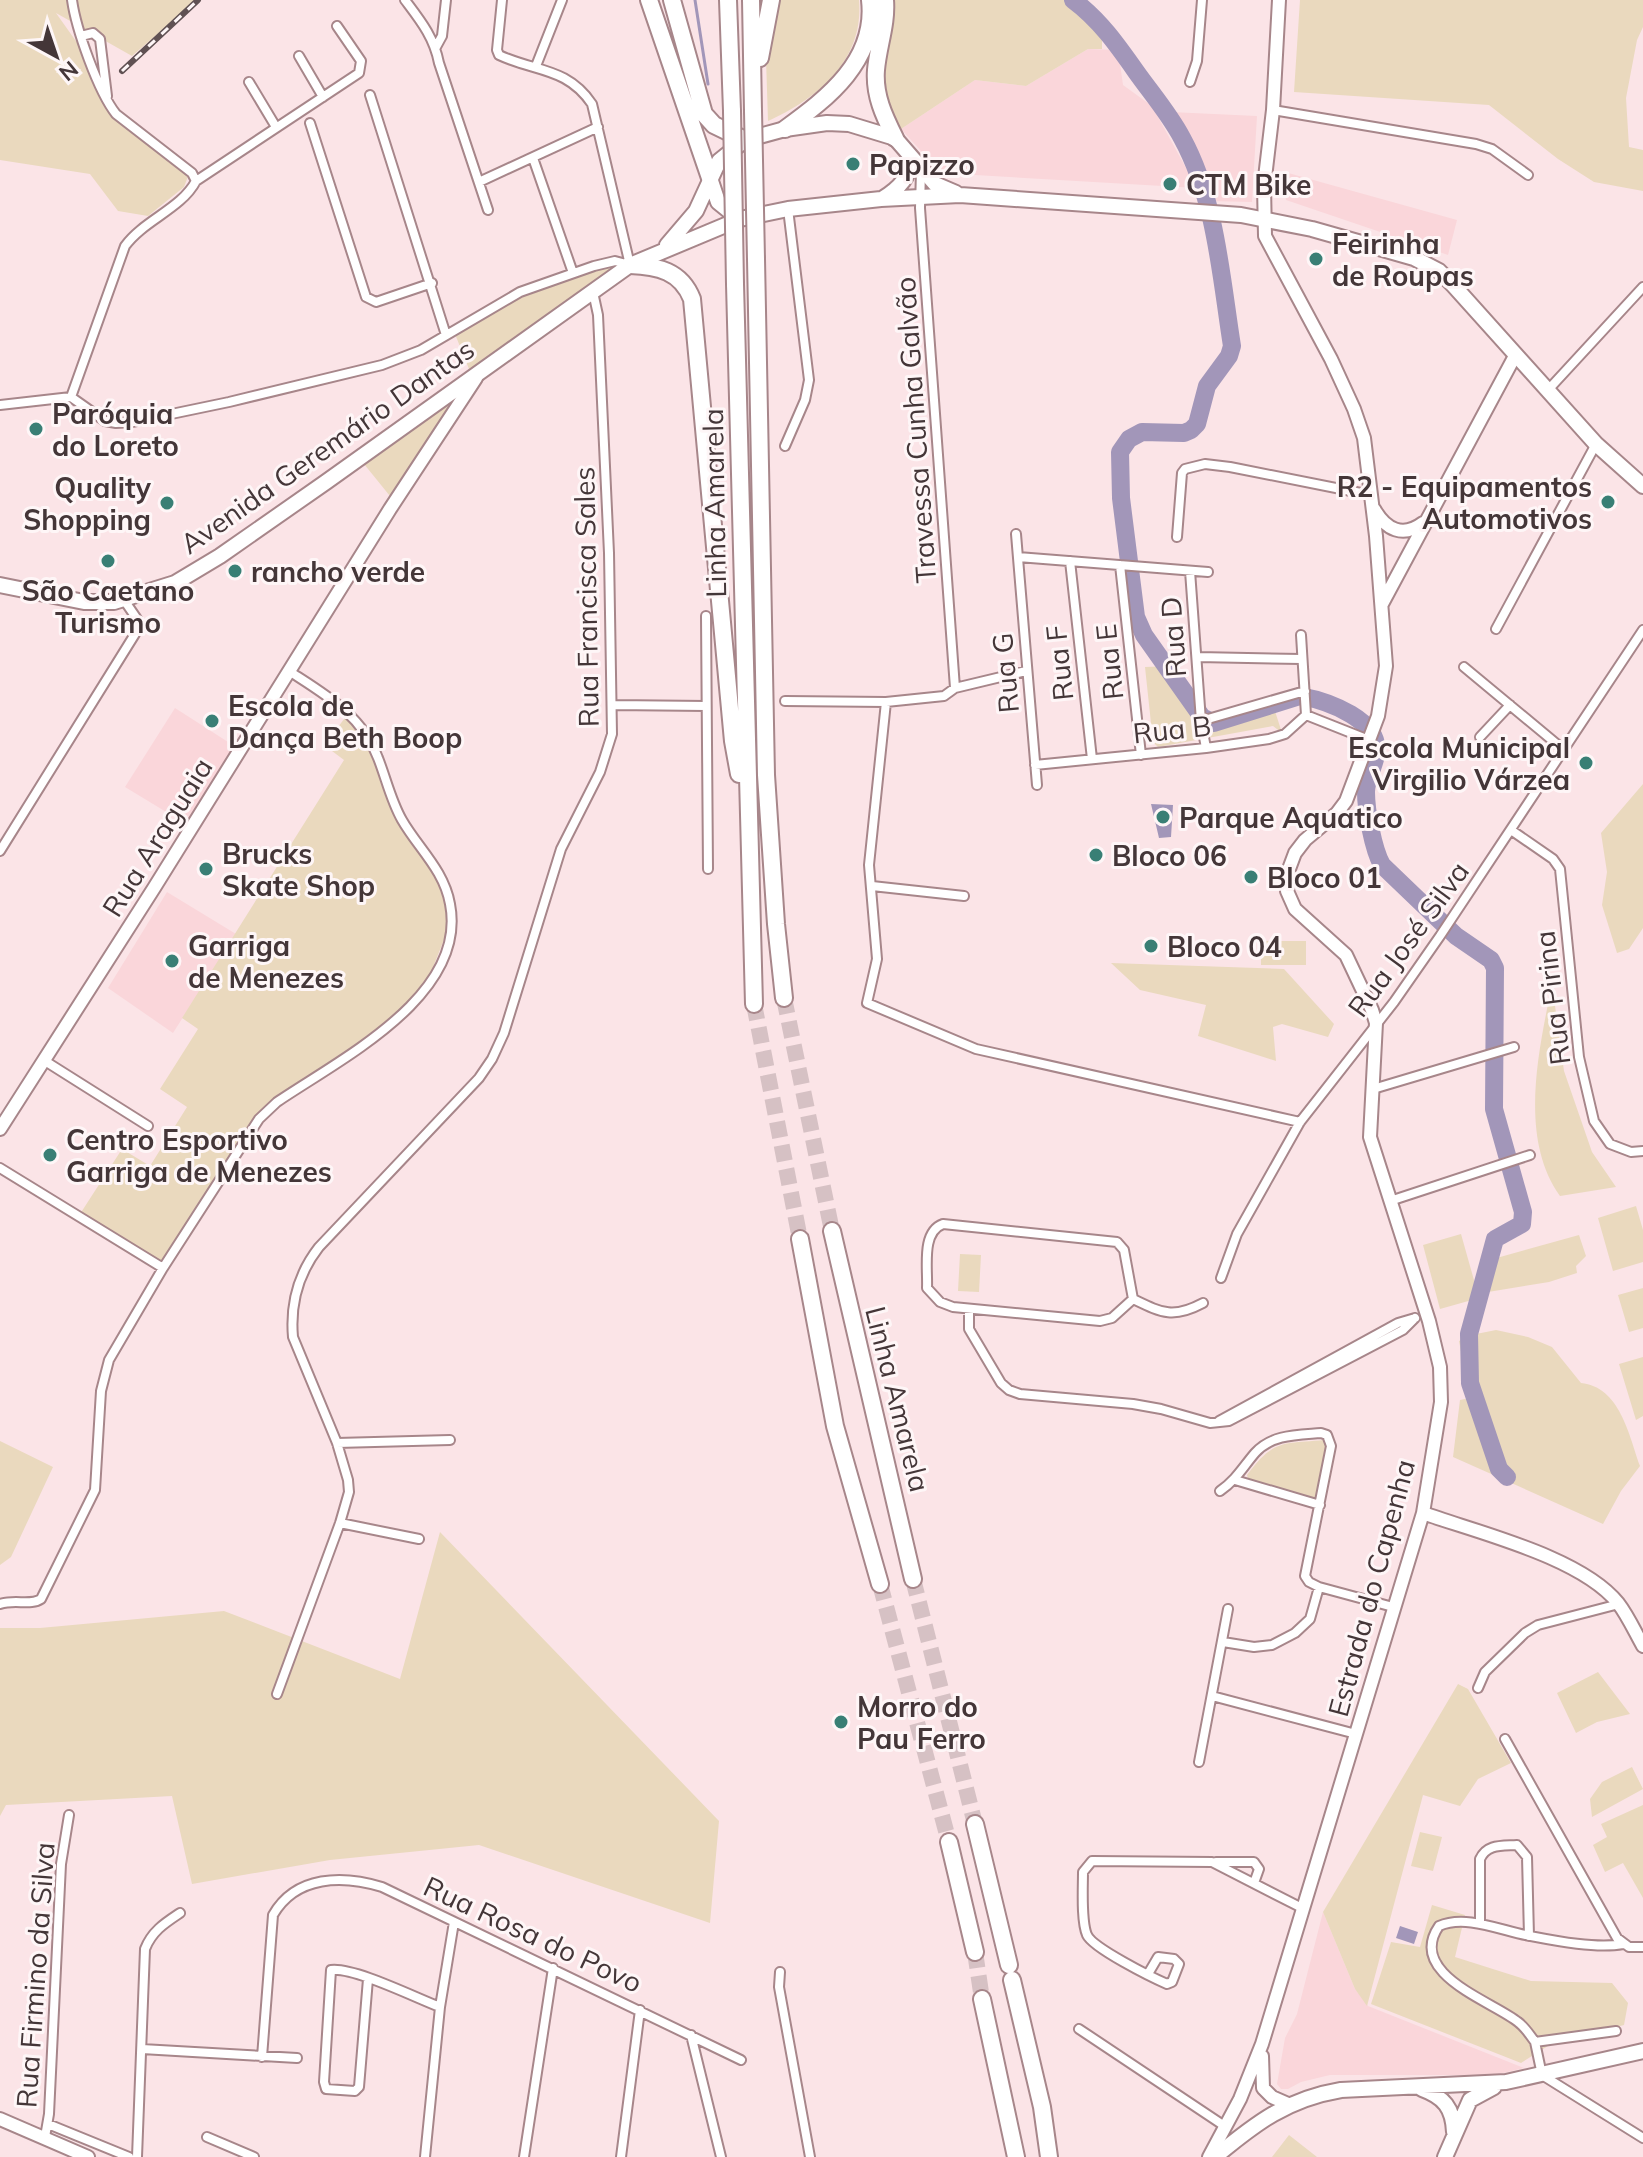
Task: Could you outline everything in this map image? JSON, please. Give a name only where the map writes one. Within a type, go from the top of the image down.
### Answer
[{"type":"highway","points":[[649,0],[710,178]]},
{"type":"highway","points":[[672,0],[704,114],[714,125],[745,140]]},
{"type":"highway","name":"Linha Amarela","points":[[728,0],[754,1004]]},
{"type":"highway","name":"Linha Amarela","points":[[751,0],[766,775],[784,998]]},
{"type":"highway","points":[[753,103],[771,0]]},
{"type":"highway","points":[[785,129],[823,101],[847,75],[867,39],[870,0]]},
{"type":"highway","points":[[885,0],[876,73],[877,90],[895,138]]},
{"type":"highway","points":[[630,265],[656,267],[673,274],[682,280],[692,299],[733,741],[749,832]]},
{"type":"highway","name":"Linha Amarela","points":[[832,1231],[913,1579]]},
{"type":"highway","points":[[800,1239],[835,1426],[880,1584]]},
{"type":"highway","points":[[975,1824],[1042,2107],[1049,2157]]},
{"type":"highway","points":[[949,1842],[975,1952]]},
{"type":"highway","points":[[982,1999],[1016,2157]]},
{"type":"main road","name":"Avenida Geremário Dantas","points":[[659,253],[689,223],[719,161],[745,140],[785,129],[827,123],[849,124],[895,138],[935,184],[960,195]]},
{"type":"main road","points":[[881,199],[893,192],[909,172],[909,155]]},
{"type":"main road","points":[[710,178],[718,202],[740,219]]},
{"type":"main road","name":"Avenida Geremário Dantas","points":[[0,585],[84,602],[124,600],[175,583],[220,556],[630,265],[740,219],[788,209],[881,199],[960,195],[1214,213],[1312,229],[1427,263],[1454,286],[1613,462],[1643,486]]},
{"type":"main road","points":[[440,400],[449,403],[454,410]]},
{"type":"main road","points":[[1212,2157],[1288,2104],[1317,2094],[1341,2090],[1506,2082],[1643,2051]]},
{"type":"main road","points":[[1445,2157],[1470,2100],[1506,2082]]},
{"type":"main road","points":[[1417,2087],[1440,2097],[1448,2105],[1454,2132]]},
{"type":"street","points":[[72,0],[81,36],[107,103],[116,114],[192,173],[196,181]]},
{"type":"street","points":[[405,0],[436,47],[488,210]]},
{"type":"street","points":[[436,47],[442,36],[446,0]]},
{"type":"street","points":[[0,405],[71,397],[105,421],[133,422],[382,365],[421,350],[520,292],[615,261],[630,265],[592,104],[583,90],[569,79],[499,55],[502,0]]},
{"type":"street","points":[[536,66],[562,0]]},
{"type":"street","points":[[1190,82],[1197,61],[1202,0]]},
{"type":"street","name":"Estrada do Capenha","points":[[1212,2157],[1262,2044],[1423,1513],[1441,1402],[1440,1367],[1421,1315],[1370,1137],[1376,1023],[1346,955],[1295,909],[1287,891],[1289,869],[1295,853],[1346,801],[1378,716],[1386,666],[1364,438],[1331,359],[1265,236],[1264,176],[1273,110],[1279,0]]},
{"type":"street","points":[[71,397],[125,246],[137,232],[185,195],[196,181],[359,73],[361,61],[337,26]]},
{"type":"street","points":[[81,36],[93,33],[100,39],[107,103]]},
{"type":"street","points":[[299,56],[323,97]]},
{"type":"street","points":[[249,82],[276,127]]},
{"type":"street","points":[[370,95],[446,335]]},
{"type":"street","points":[[1273,110],[1476,144],[1492,149],[1528,175]]},
{"type":"street","points":[[310,123],[366,297],[376,302],[432,283]]},
{"type":"street","points":[[479,182],[598,127]]},
{"type":"street","points":[[533,158],[573,273]]},
{"type":"street","name":"Travessa Cunha Galvão","points":[[921,169],[955,688]]},
{"type":"street","points":[[785,446],[805,400],[809,380],[788,209]]},
{"type":"street","points":[[1548,390],[1643,287]]},
{"type":"street","name":"Rua Francisca Sales","points":[[277,1694],[349,1492],[337,1443],[293,1337],[291,1317],[299,1279],[319,1247],[479,1078],[492,1059],[504,1033],[561,849],[609,750],[613,705],[600,355],[597,301],[593,292]]},
{"type":"street","points":[[1382,604],[1516,354]]},
{"type":"street","name":"Rua Araguaia","points":[[0,1129],[454,410],[484,369]]},
{"type":"street","points":[[1496,629],[1596,444]]},
{"type":"street","points":[[1177,537],[1182,473],[1185,469],[1205,464],[1230,467],[1372,501],[1385,525],[1401,532],[1415,529],[1425,522]]},
{"type":"street","name":"Rua G","points":[[1016,534],[1037,785]]},
{"type":"street","points":[[1018,557],[1208,572]]},
{"type":"street","name":"Rua F","points":[[1070,561],[1092,759]]},
{"type":"street","name":"Rua E","points":[[1120,565],[1141,755]]},
{"type":"street","name":"Rua D","points":[[1190,571],[1201,721],[1206,748]]},
{"type":"street","points":[[0,851],[135,634],[137,619],[124,600]]},
{"type":"street","points":[[706,616],[708,869]]},
{"type":"street","name":"Rua José Silva","points":[[1221,1278],[1237,1234],[1300,1122],[1453,918],[1643,630]]},
{"type":"street","points":[[1301,635],[1306,711],[1369,740]]},
{"type":"street","points":[[1198,657],[1301,659]]},
{"type":"street","points":[[1464,667],[1564,750]]},
{"type":"street","points":[[0,1604],[15,1600],[31,1604],[41,1599],[89,1504],[97,1479],[101,1391],[109,1360],[163,1268],[259,1119],[277,1102],[406,1012],[431,984],[447,947],[451,916],[445,888],[439,873],[401,819],[368,734],[344,708],[289,671]]},
{"type":"street","points":[[785,701],[886,702],[944,696],[955,688],[1026,671]]},
{"type":"street","points":[[1201,721],[1305,693]]},
{"type":"street","points":[[886,702],[869,865],[877,959],[867,1003],[976,1049],[1300,1122]]},
{"type":"street","points":[[613,705],[706,706]]},
{"type":"street","points":[[1480,737],[1510,705]]},
{"type":"street","name":"Rua B","points":[[1035,765],[1206,748],[1285,734],[1306,711]]},
{"type":"street","name":"Rua Pirina","points":[[1511,830],[1553,859],[1560,869],[1579,1057],[1594,1121],[1610,1144],[1631,1152],[1643,1151]]},
{"type":"street","points":[[872,886],[964,896]]},
{"type":"street","points":[[1373,1089],[1514,1047]]},
{"type":"street","points":[[45,1061],[148,1126]]},
{"type":"street","points":[[1390,1201],[1530,1155]]},
{"type":"street","points":[[0,1168],[163,1268]]},
{"type":"street","points":[[943,1224],[1117,1242],[1124,1250],[1133,1299],[1112,1318],[1100,1321],[969,1310],[940,1302],[927,1288],[929,1237],[937,1226],[943,1224]]},
{"type":"street","points":[[1133,1299],[1165,1314],[1193,1309],[1203,1303]]},
{"type":"street","points":[[969,1310],[969,1329],[974,1339],[1001,1383],[1009,1390],[1020,1394],[1133,1404],[1210,1423],[1218,1422],[1334,1361],[1403,1330],[1421,1315]]},
{"type":"street","points":[[1220,1491],[1235,1480],[1257,1451],[1273,1439],[1321,1433],[1327,1435],[1331,1446],[1305,1576],[1319,1587],[1393,1607]]},
{"type":"street","points":[[337,1443],[450,1440]]},
{"type":"street","points":[[1235,1480],[1320,1505]]},
{"type":"street","points":[[1423,1513],[1559,1561],[1603,1587],[1619,1604],[1643,1646]]},
{"type":"street","points":[[340,1523],[419,1539]]},
{"type":"street","points":[[1223,1642],[1254,1647],[1272,1645],[1295,1633],[1310,1619],[1319,1587]]},
{"type":"street","points":[[1478,1688],[1485,1672],[1525,1633],[1538,1625],[1619,1604]]},
{"type":"street","points":[[1199,1762],[1228,1609]]},
{"type":"street","points":[[1212,1696],[1356,1734]]},
{"type":"street","points":[[1505,1739],[1623,1944]]},
{"type":"street","name":"Rua Firmino da Silva","points":[[47,2131],[61,1864],[69,1815]]},
{"type":"street","points":[[1480,1924],[1480,1859],[1483,1852],[1488,1848],[1517,1845],[1527,1857],[1529,1936]]},
{"type":"street","points":[[1148,1974],[1095,1943],[1086,1932],[1083,1872],[1092,1861],[1254,1862],[1259,1869],[1254,1883]]},
{"type":"street","points":[[1212,1862],[1302,1908]]},
{"type":"street","name":"Rua Rosa do Povo","points":[[262,2057],[270,1921],[285,1898],[299,1887],[341,1879],[361,1880],[382,1887],[741,2060]]},
{"type":"street","points":[[137,2157],[145,1949],[158,1928],[180,1913]]},
{"type":"street","points":[[425,2157],[440,2007],[454,1922]]},
{"type":"street","points":[[1643,1947],[1560,1941],[1480,1924],[1449,1922],[1439,1926],[1432,1943],[1438,1966],[1455,1984],[1518,2022],[1535,2042],[1542,2075],[1643,2138]]},
{"type":"street","points":[[524,2157],[553,1968]]},
{"type":"street","points":[[368,1979],[359,2087],[355,2091],[326,2089],[329,1974],[336,1969],[368,1979],[440,2007]]},
{"type":"street","points":[[780,1972],[779,1987],[810,2157]]},
{"type":"street","points":[[621,2157],[640,2010]]},
{"type":"street","points":[[1079,2029],[1226,2127]]},
{"type":"street","points":[[1535,2042],[1616,2031]]},
{"type":"street","points":[[691,2035],[721,2157]]},
{"type":"street","name":"Estrada do Capenha","points":[[1262,2044],[1263,2088],[1272,2097],[1288,2104]]},
{"type":"street","points":[[142,2049],[297,2058]]},
{"type":"street","points":[[0,2119],[129,2157]]},
{"type":"street","points":[[47,2131],[88,2157]]},
{"type":"street","points":[[207,2137],[254,2157]]},
{"type":"shaded area","points":[[0,0],[197,0],[132,56],[56,13],[78,44],[113,111],[190,171],[184,187],[148,216],[118,211],[90,174],[0,160]]},
{"type":"shaded area","points":[[777,0],[859,0],[859,21],[846,59],[834,74],[804,101],[768,121],[766,59]]},
{"type":"shaded area","points":[[894,0],[1068,0],[1102,23],[1102,49],[1088,49],[1026,86],[975,80],[901,129],[888,103],[884,82]]},
{"type":"shaded area","points":[[1300,0],[1643,0],[1643,27],[1637,40],[1626,98],[1629,147],[1643,150],[1643,191],[1594,182],[1558,159],[1489,105],[1294,92]]},
{"type":"shaded area","points":[[1088,49],[1118,50],[1123,85],[1152,106],[1197,188],[941,173],[901,129],[975,80],[1026,86]]},
{"type":"shaded area","points":[[1171,112],[1257,116],[1252,202],[1209,201]]},
{"type":"shaded area","points":[[1281,171],[1457,220],[1448,255],[1286,200]]},
{"type":"shaded area","points":[[610,266],[622,267],[471,374],[455,334],[522,295]]},
{"type":"shaded area","points":[[462,392],[394,501],[364,464]]},
{"type":"shaded area","points":[[1172,666],[1181,671],[1187,695],[1207,722],[1274,708],[1282,733],[1273,726],[1158,747],[1153,742],[1145,667]]},
{"type":"shaded area","points":[[175,708],[239,749],[191,827],[125,787]]},
{"type":"shaded area","points":[[348,714],[370,741],[398,814],[448,896],[447,932],[426,985],[382,1027],[269,1103],[256,1118],[164,1266],[80,1214],[122,1149],[150,1166],[187,1107],[160,1089],[198,1029],[182,1018],[344,760],[324,745]]},
{"type":"shaded area","points":[[1643,784],[1643,928],[1629,949],[1617,953],[1602,905],[1607,872],[1601,833]]},
{"type":"shaded area","name":"Parque Aquatico","points":[[1151,804],[1173,805],[1171,837],[1159,838]]},
{"type":"shaded area","name":"Garriga de Menezes","points":[[167,892],[236,934],[173,1033],[108,988]]},
{"type":"shaded area","points":[[1261,941],[1306,941],[1306,965],[1261,965]]},
{"type":"shaded area","points":[[1111,963],[1284,969],[1334,1024],[1328,1037],[1282,1024],[1273,1027],[1276,1061],[1198,1036],[1206,1005],[1140,990]]},
{"type":"shaded area","points":[[1552,984],[1564,1071],[1592,1152],[1616,1187],[1560,1196],[1547,1173],[1539,1147],[1535,1093]]},
{"type":"shaded area","points":[[1636,1206],[1643,1230],[1643,1262],[1613,1271],[1598,1218]]},
{"type":"shaded area","points":[[1461,1234],[1479,1298],[1440,1309],[1423,1245]]},
{"type":"shaded area","points":[[1579,1235],[1586,1256],[1576,1266],[1577,1273],[1549,1282],[1488,1292],[1493,1259]]},
{"type":"shaded area","points":[[960,1254],[981,1255],[979,1292],[958,1291]]},
{"type":"shaded area","points":[[1643,1288],[1643,1328],[1629,1332],[1618,1295]]},
{"type":"shaded area","points":[[1496,1330],[1528,1337],[1552,1347],[1581,1383],[1605,1393],[1621,1414],[1640,1466],[1621,1491],[1603,1524],[1453,1457],[1460,1400],[1470,1398],[1459,1341]]},
{"type":"shaded area","points":[[1643,1357],[1643,1416],[1636,1420],[1619,1364]]},
{"type":"shaded area","points":[[1324,1440],[1328,1443],[1316,1498],[1248,1479],[1247,1475],[1256,1463],[1272,1449],[1288,1443]]},
{"type":"shaded area","points":[[0,1441],[53,1467],[11,1557],[0,1565]]},
{"type":"shaded area","points":[[440,1532],[719,1821],[710,1923],[479,1845],[330,1860],[192,1884],[172,1796],[6,1805],[0,1816],[0,1628],[40,1628],[224,1611],[400,1679]]},
{"type":"shaded area","points":[[1598,1672],[1630,1714],[1597,1722],[1576,1733],[1557,1693]]},
{"type":"shaded area","points":[[1458,1684],[1468,1689],[1511,1763],[1478,1779],[1460,1806],[1423,1795],[1367,2006],[1355,1989],[1323,1912]]},
{"type":"shaded area","points":[[1632,1767],[1643,1789],[1592,1817],[1590,1799],[1602,1782]]},
{"type":"shaded area","points":[[1643,1805],[1643,1898],[1623,1863],[1605,1872],[1593,1845],[1607,1837],[1601,1824]]},
{"type":"shaded area","points":[[1420,1832],[1442,1837],[1433,1871],[1411,1866]]},
{"type":"shaded area","points":[[1432,1905],[1465,1915],[1455,1957],[1531,1981],[1612,1983],[1628,2003],[1624,2025],[1551,2044],[1521,2063],[1371,2004],[1391,1942],[1420,1947]]},
{"type":"shaded area","points":[[1323,1912],[1355,1989],[1368,2006],[1524,2068],[1495,2075],[1330,2075],[1281,2089],[1277,2084],[1285,2038],[1297,2014]]},
{"type":"shaded area","points":[[1400,1926],[1418,1932],[1414,1944],[1396,1938]]},
{"type":"shaded area","points":[[1289,2135],[1317,2157],[1272,2157]]},
{"type":"waterway","points":[[695,0],[708,84]]},
{"type":"waterway","points":[[1073,0],[1100,25],[1123,53],[1182,138],[1203,187],[1210,213],[1232,346],[1229,356],[1207,386],[1197,424],[1191,430],[1184,433],[1142,432],[1129,439],[1120,452],[1121,498],[1136,617],[1144,635],[1202,717],[1214,723],[1300,696],[1325,702],[1362,722],[1376,743],[1366,800],[1373,840],[1382,865],[1456,936],[1491,960],[1495,968],[1494,1109],[1523,1212],[1522,1224],[1495,1239],[1469,1334],[1470,1383],[1499,1469],[1507,1477]]},
{"type":"tunnel","points":[[784,998],[832,1231]]},
{"type":"tunnel","points":[[754,1004],[800,1239]]},
{"type":"tunnel","points":[[913,1579],[975,1824]]},
{"type":"tunnel","points":[[880,1584],[949,1842]]},
{"type":"tunnel","points":[[975,1952],[982,1999]]},
{"type":"railway","points":[[122,71],[198,0]]},
{"type":"place","name":"Papizzo","points":[[853,164]]},
{"type":"place","name":"CTM Bike","points":[[1170,184]]},
{"type":"place","name":"Feirinha de Roupas","points":[[1316,259]]},
{"type":"place","name":"Paróquia do Loreto","points":[[36,429]]},
{"type":"place","name":"R2 - Equipamentos Automotivos","points":[[1608,502]]},
{"type":"place","name":"Quality Shopping","points":[[167,503]]},
{"type":"place","name":"São Caetano Turismo","points":[[108,561]]},
{"type":"place","name":"rancho verde","points":[[235,571]]},
{"type":"place","name":"Escola de Dança Beth Boop","points":[[212,721]]},
{"type":"place","name":"Escola Municipal Virgilio Várzea","points":[[1586,763]]},
{"type":"place","name":"Parque Aquatico","points":[[1163,817]]},
{"type":"place","name":"Bloco 06","points":[[1096,855]]},
{"type":"place","name":"Brucks Skate Shop","points":[[206,869]]},
{"type":"place","name":"Bloco 01","points":[[1251,877]]},
{"type":"place","name":"Bloco 04","points":[[1151,946]]},
{"type":"place","name":"Garriga de Menezes","points":[[172,961]]},
{"type":"place","name":"Centro Esportivo Garriga de Menezes","points":[[50,1155]]},
{"type":"place","name":"Morro do Pau Ferro","points":[[841,1722]]}]
